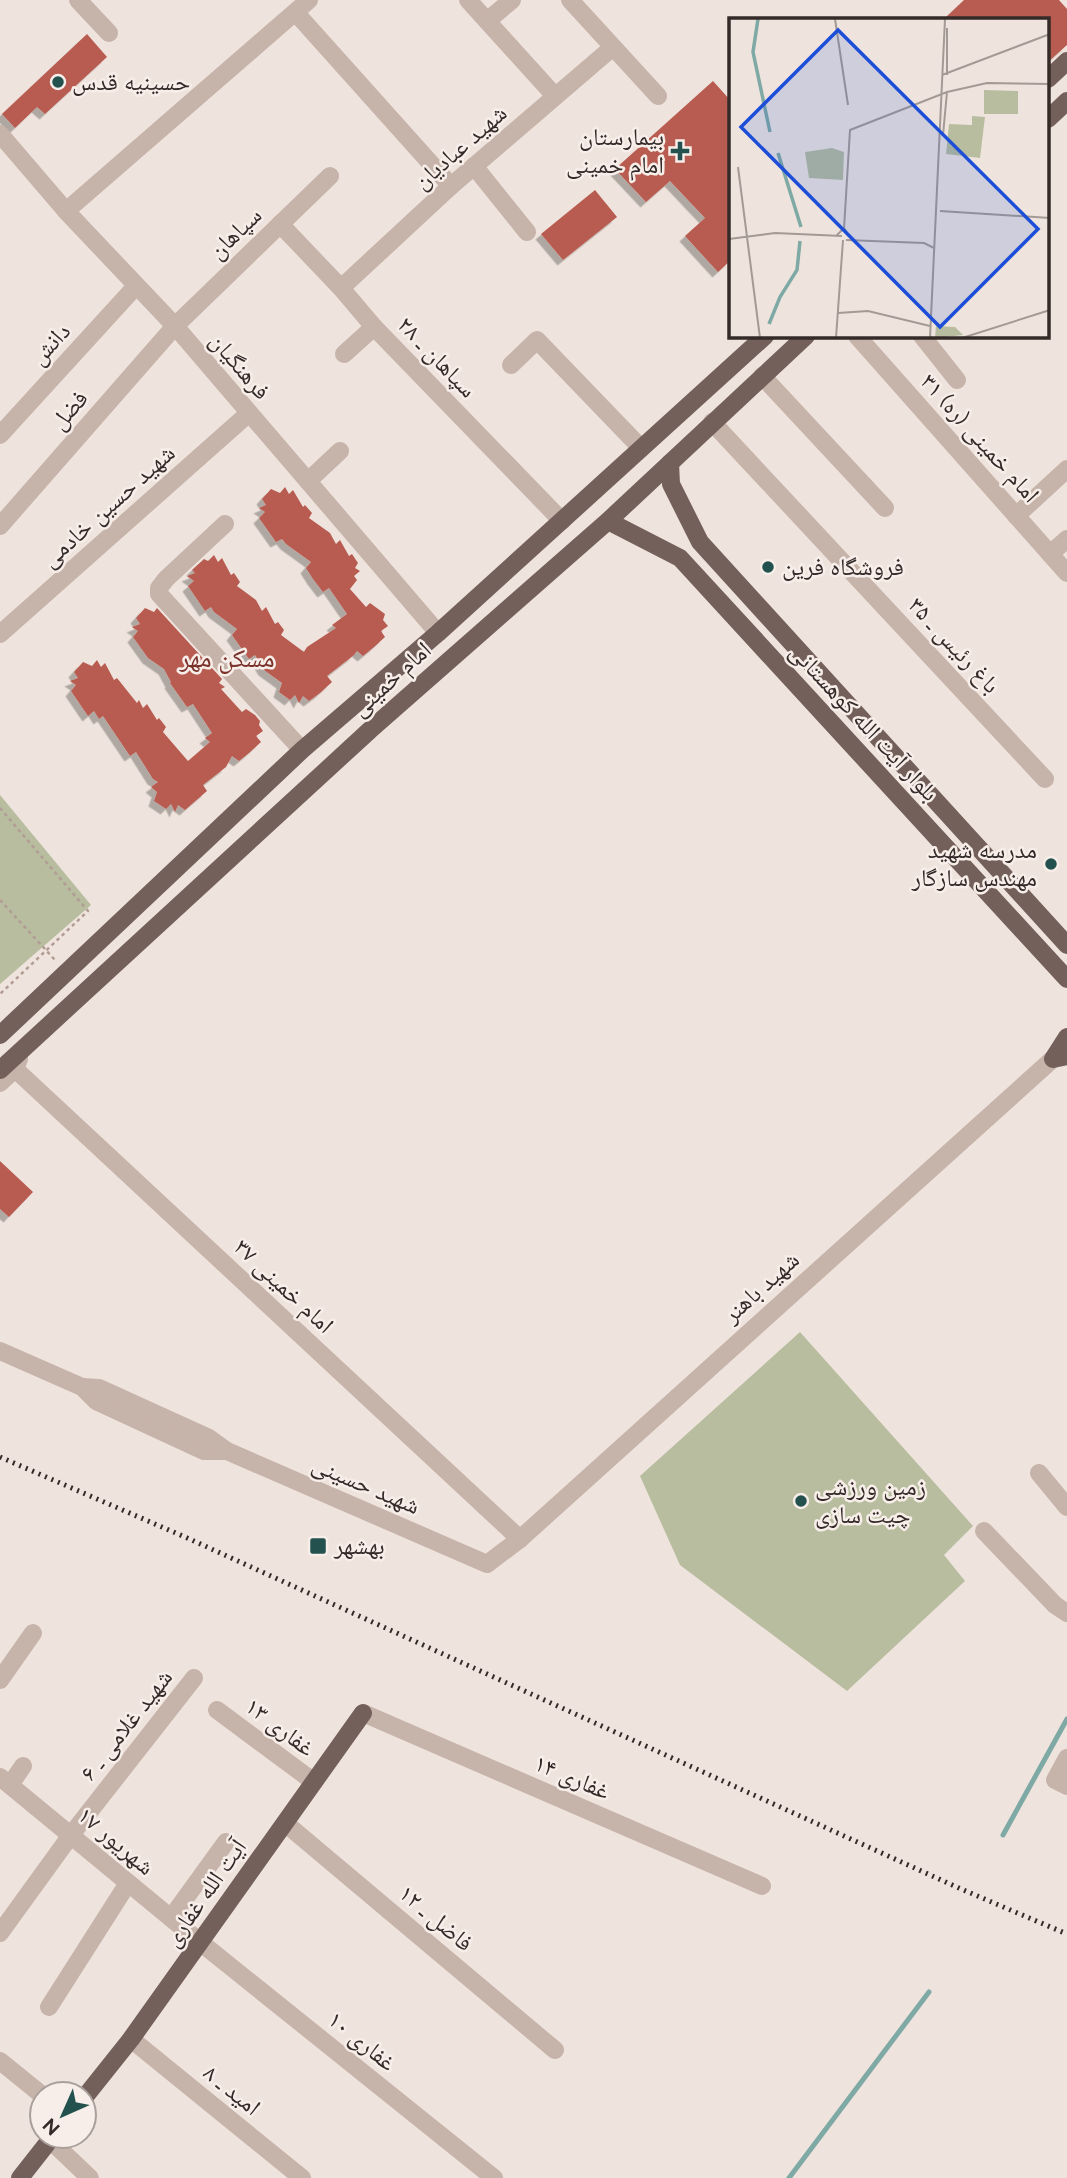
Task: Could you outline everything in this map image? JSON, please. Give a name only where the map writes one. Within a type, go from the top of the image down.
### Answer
[{"type":"main road","points":[[1050,77],[1067,61]]},
{"type":"main road","points":[[1050,117],[1067,101]]},
{"type":"main road","name":"امام خمینی","points":[[2,1033],[302,750],[438,633],[763,338]]},
{"type":"main road","name":"امام خمینی","points":[[12,1062],[370,730],[608,521],[804,338]]},
{"type":"main road","name":"بلوار آیت الله کوهستانی","points":[[670,463],[671,484],[700,542],[1067,946]]},
{"type":"main road","name":"بلوار آیت الله کوهستانی","points":[[608,521],[680,558],[1067,979]]},
{"type":"main road","points":[[680,558],[677,549],[682,540],[691,537],[700,542]]},
{"type":"main road","points":[[351,707],[370,730]]},
{"type":"main road","points":[[1062,1054],[1067,1037]]},
{"type":"main road","name":"آیت الله غفاری","points":[[98,2080],[131,2039],[363,1713]]},
{"type":"main road","points":[[20,2178],[42,2150]]},
{"type":"street","points":[[78,0],[109,33]]},
{"type":"street","points":[[468,0],[555,96]]},
{"type":"street","points":[[488,21],[512,0]]},
{"type":"street","points":[[570,0],[658,96]]},
{"type":"street","points":[[66,211],[302,6],[451,186]]},
{"type":"street","name":"شهید عبادیان","points":[[341,288],[451,186],[613,47]]},
{"type":"street","name":"فرهنگیان","points":[[0,134],[66,211],[175,326],[438,633]]},
{"type":"street","points":[[474,166],[527,232]]},
{"type":"street","name":"سپاهان","points":[[175,326],[330,176]]},
{"type":"street","name":"سپاهان ـ ۲۸","points":[[280,224],[374,327],[562,521]]},
{"type":"street","name":"دانش","points":[[0,435],[136,286]]},
{"type":"street","name":"فضل","points":[[0,526],[175,326]]},
{"type":"street","points":[[344,354],[374,327]]},
{"type":"street","name":"امام خمینی (ره) ۳۱","points":[[859,338],[1067,572]]},
{"type":"street","points":[[924,338],[957,380]]},
{"type":"street","points":[[511,365],[537,340],[641,448]]},
{"type":"street","points":[[762,376],[886,508]]},
{"type":"street","name":"شهید حسین خادمی","points":[[0,634],[248,414]]},
{"type":"street","name":"باغ رئیس ـ ۳۵","points":[[712,422],[1045,779]]},
{"type":"street","points":[[308,481],[340,451]]},
{"type":"street","points":[[1016,516],[1067,469]]},
{"type":"street","points":[[225,524],[166,579],[159,588],[159,594],[302,750]]},
{"type":"street","points":[[1050,554],[1067,539]]},
{"type":"street","name":"شهید باهنر","points":[[487,1564],[520,1539],[1062,1054]]},
{"type":"street","points":[[0,1083],[12,1062]]},
{"type":"street","name":"امام خمینی ۳۷","points":[[12,1062],[520,1539]]},
{"type":"street","name":"شهید حسینی","points":[[0,1351],[82,1387],[96,1401],[204,1451],[227,1451],[487,1564]]},
{"type":"street","points":[[1039,1473],[1067,1507]]},
{"type":"street","points":[[984,1531],[1055,1605],[1067,1613]]},
{"type":"street","points":[[0,1680],[33,1633]]},
{"type":"street","name":"شهید غلامی ـ ۶","points":[[0,1933],[71,1835],[194,1678]]},
{"type":"street","name":"غفاری ۱۳","points":[[217,1710],[314,1782]]},
{"type":"street","name":"غفاری ۱۴","points":[[363,1713],[762,1886]]},
{"type":"street","points":[[1061,1783],[1067,1758]]},
{"type":"street","points":[[5,1781],[23,1766]]},
{"type":"street","name":"۱۷ شهریور","points":[[5,1781],[200,1942]]},
{"type":"street","name":"فاضل ـ ۱۲","points":[[285,1823],[555,2050]]},
{"type":"street","points":[[171,1918],[226,1842]]},
{"type":"street","points":[[49,2007],[128,1883]]},
{"type":"street","name":"غفاری ۱۰","points":[[200,1942],[494,2178]]},
{"type":"street","name":"امید ـ ۸","points":[[131,2039],[302,2178]]},
{"type":"street","points":[[0,2061],[28,2084]]},
{"type":"street","points":[[63,2150],[90,2178]]},
{"type":"path","points":[[0,808],[88,911],[0,994]]},
{"type":"path","points":[[0,900],[67,973]]},
{"type":"green space","points":[[0,795],[91,905],[0,984]]},
{"type":"green space","name":"زمین ورزشی چیت سازی","points":[[800,1332],[973,1526],[944,1555],[965,1581],[847,1691],[680,1565],[640,1476]]},
{"type":"building","points":[[964,0],[1059,0],[1067,9],[1067,45],[1050,60],[1050,18],[945,18]]},
{"type":"building","name":"حسینیه قدس","points":[[87,34],[107,57],[45,114],[37,107],[15,128],[2,114]]},
{"type":"building","points":[[713,81],[729,99],[729,262],[718,272],[685,236],[705,218],[670,181],[646,202],[615,169]]},
{"type":"building","points":[[595,190],[617,217],[563,260],[541,234]]},
{"type":"building","points":[[285,487],[289,494],[293,490],[303,507],[305,505],[312,513],[309,518],[330,533],[336,544],[340,540],[349,556],[352,554],[358,563],[355,568],[360,571],[354,576],[357,580],[350,589],[366,607],[370,603],[385,614],[383,620],[388,626],[381,631],[385,637],[374,647],[363,656],[357,651],[327,676],[332,682],[320,693],[309,701],[303,696],[299,703],[295,695],[290,700],[279,692],[282,683],[264,670],[255,655],[249,659],[232,635],[237,629],[211,607],[205,611],[188,586],[194,581],[187,576],[195,573],[192,570],[204,559],[208,561],[214,555],[218,562],[222,558],[231,575],[234,573],[240,582],[237,586],[256,600],[262,611],[266,607],[275,624],[278,622],[284,630],[281,635],[304,652],[307,647],[336,628],[332,625],[347,614],[329,588],[323,592],[313,579],[306,568],[311,562],[282,539],[276,542],[259,518],[265,512],[259,508],[266,505],[262,499],[271,489],[280,493]]},
{"type":"building","points":[[145,608],[154,612],[157,608],[222,679],[219,683],[225,687],[221,689],[242,712],[246,709],[255,715],[263,731],[256,736],[261,742],[239,761],[232,756],[226,767],[203,785],[207,791],[185,810],[178,805],[175,812],[171,804],[166,809],[154,801],[157,792],[151,787],[158,782],[153,779],[136,752],[130,756],[103,716],[99,719],[94,711],[88,716],[71,691],[76,685],[70,681],[78,678],[74,672],[83,662],[92,666],[97,660],[101,667],[105,663],[114,680],[117,678],[137,703],[139,700],[143,708],[147,704],[157,720],[159,718],[166,727],[163,732],[188,761],[210,742],[205,738],[212,733],[193,704],[187,707],[170,683],[164,669],[148,658],[133,637],[138,631],[132,627],[140,624],[136,618]]},
{"type":"building","points":[[0,1161],[33,1192],[9,1217],[0,1209]]},
{"type":"waterway","points":[[1003,1835],[1067,1719]]},
{"type":"waterway","points":[[789,2178],[929,1992]]},
{"type":"railway","points":[[0,1457],[185,1537],[961,1889],[1067,1934]]},
{"type":"place","name":"حسینیه قدس","points":[[58,82]]},
{"type":"place","name":"بیمارستان امام خمینی","points":[[680,151]]},
{"type":"place","name":"فروشگاه فرین","points":[[768,567]]},
{"type":"place","name":"مدرسه شهید مهندس سازگار","points":[[1051,864]]},
{"type":"place","name":"زمین ورزشی چیت سازی","points":[[801,1501]]},
{"type":"place","name":"بهشهر","points":[[318,1546]]},
{"type":"district","name":"مسکن مهر","points":[[227,658]]}]
